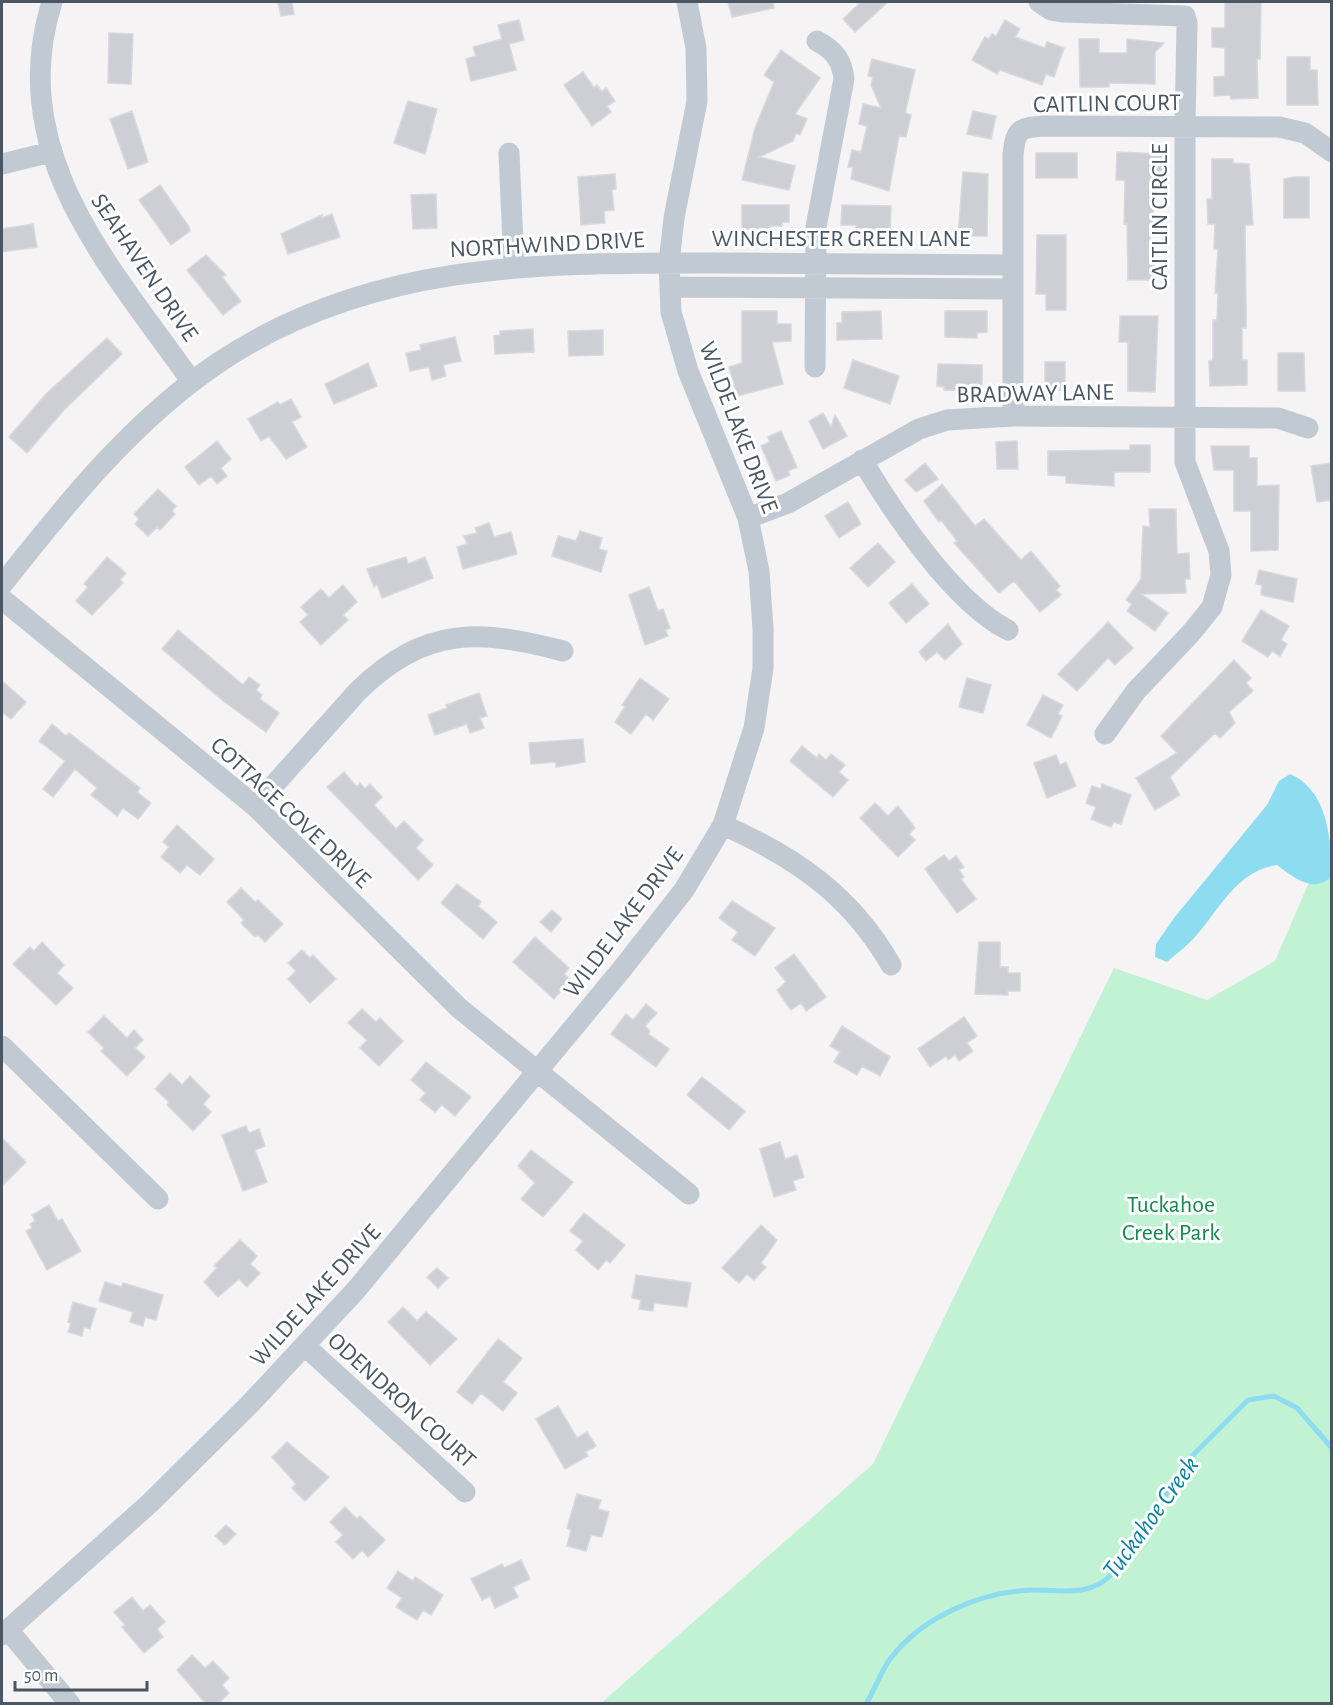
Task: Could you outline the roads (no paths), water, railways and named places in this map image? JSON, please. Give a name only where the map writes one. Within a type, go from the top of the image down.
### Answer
[{"type":"street","name":"SEAHAVEN DRIVE","points":[[52,2],[41,61],[42,104],[51,152],[62,186],[82,225],[192,382]]},
{"type":"street","name":"WILDE LAKE DRIVE","points":[[5,1633],[150,1503],[305,1346],[372,1272],[684,890],[723,825],[747,756],[762,668],[761,590],[748,518],[688,371],[671,312],[669,263],[674,218],[697,101],[696,48],[687,2]]},
{"type":"street","name":"CAITLIN CIRCLE","points":[[1039,2],[1051,10],[1088,7],[1188,9],[1185,126],[1184,418],[1187,471],[1219,551],[1221,575],[1212,607],[1191,633],[1136,690],[1106,734]]},
{"type":"street","points":[[815,367],[816,227],[844,79],[843,65],[836,55],[817,41]]},
{"type":"street","name":"CAITLIN COURT","points":[[1013,416],[1013,154],[1018,131],[1027,127],[1044,126],[1279,127],[1305,133],[1332,152]]},
{"type":"street","points":[[2,164],[51,152]]},
{"type":"street","points":[[509,153],[514,267]]},
{"type":"street","name":"WINCHESTER GREEN LANE","points":[[669,263],[1013,265]]},
{"type":"street","name":"NORTHWIND DRIVE","points":[[2,585],[94,473],[145,420],[226,358],[290,323],[348,300],[411,282],[514,267],[669,263]]},
{"type":"street","name":"WINCHESTER GREEN LANE","points":[[670,287],[1013,289]]},
{"type":"street","name":"BRADWAY LANE","points":[[748,518],[788,503],[862,459],[920,429],[947,420],[1013,416],[1278,418],[1308,428]]},
{"type":"street","points":[[862,459],[890,507],[910,534],[974,607],[1008,630]]},
{"type":"street","name":"COTTAGE COVE DRIVE","points":[[2,599],[255,806],[451,1001],[688,1194]]},
{"type":"street","points":[[255,806],[372,677],[410,652],[463,636],[484,635],[523,640],[563,651]]},
{"type":"street","points":[[723,825],[768,845],[831,890],[876,938],[891,965]]},
{"type":"street","points":[[2,1046],[158,1199]]},
{"type":"street","name":"ODENDRON COURT","points":[[305,1346],[465,1492]]},
{"type":"street","points":[[5,1633],[70,1704]]},
{"type":"water","points":[[1290,774],[1313,792],[1320,804],[1328,833],[1331,877],[1324,882],[1310,884],[1296,879],[1277,865],[1263,869],[1240,883],[1195,937],[1167,962],[1155,957],[1156,944],[1174,918],[1267,805],[1279,781]]},
{"type":"waterway","name":"Tuckahoe Creek","points":[[866,1704],[886,1664],[903,1644],[936,1619],[954,1609],[994,1595],[1034,1590],[1075,1591],[1094,1587],[1103,1582],[1111,1575],[1192,1456],[1248,1400],[1274,1396],[1297,1408],[1332,1448]]},
{"type":"park label","name":"Tuckahoe Creek Park","points":[[1171,1218]]}]
